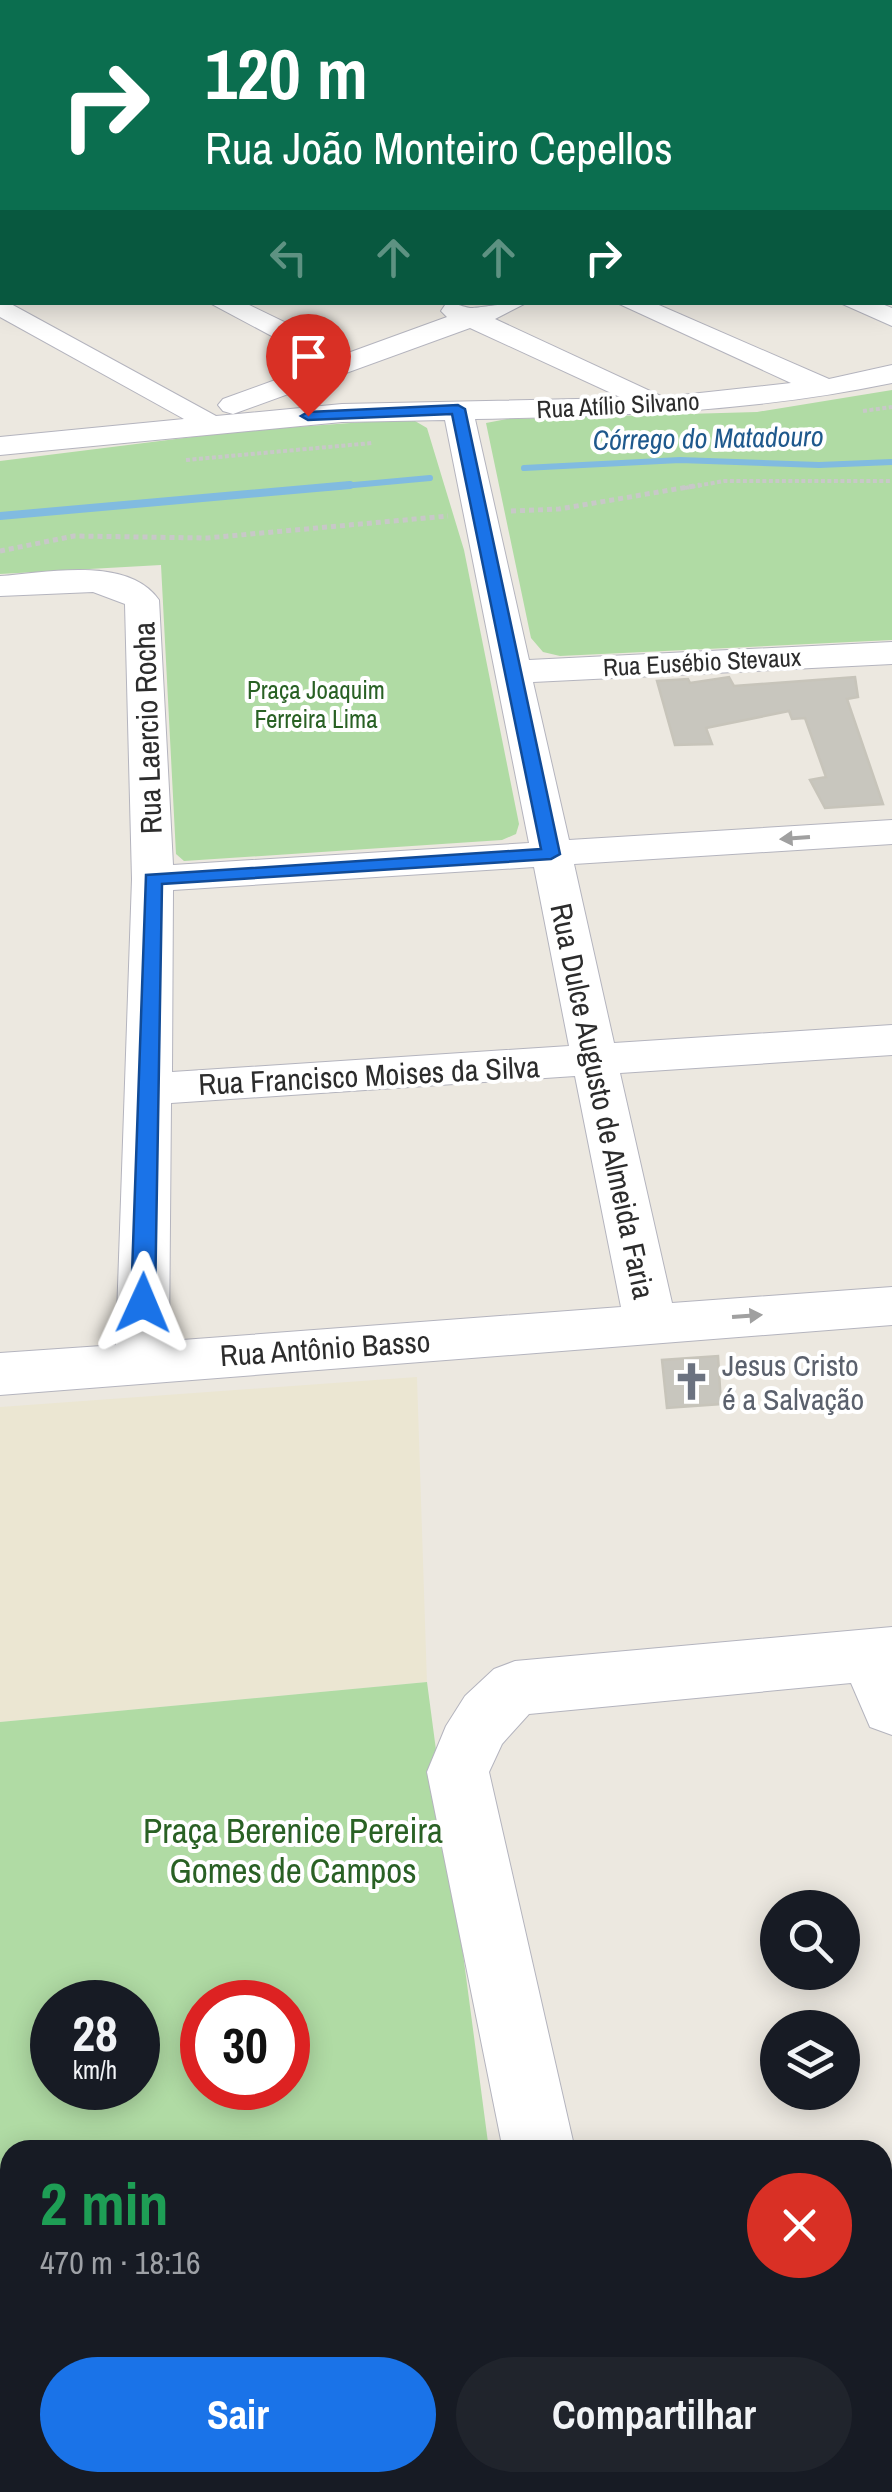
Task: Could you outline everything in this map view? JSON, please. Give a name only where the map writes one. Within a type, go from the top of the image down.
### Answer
[{"type":"street","points":[[228,305],[347,364]]},
{"type":"street","points":[[443,305],[662,406]]},
{"type":"street","points":[[170,429],[507,305]]},
{"type":"street","points":[[635,305],[826,388]]},
{"type":"street","points":[[860,305],[892,318]]},
{"type":"street","points":[[6,315],[202,417]]},
{"type":"street","name":"Rua Atílio Silvano","points":[[2,444],[342,413],[662,406],[826,388],[892,374]]},
{"type":"street","points":[[301,380],[342,413]]},
{"type":"street","name":"Rua Dulce Augusto de Almeida Faria","points":[[458,409],[650,1323]]},
{"type":"street","name":"Rua Laercio Rocha","points":[[0,586],[96,581],[126,586],[142,600],[153,879],[142,1363]]},
{"type":"street","name":"Rua Eusébio Stevaux","points":[[512,672],[892,653]]},
{"type":"street","points":[[153,879],[892,832]]},
{"type":"street","name":"Rua Francisco Moises da Silva","points":[[146,1089],[892,1040]]},
{"type":"street","name":"Rua Antônio Basso","points":[[0,1374],[892,1306]]},
{"type":"street","points":[[537,2140],[458,1772],[468,1740],[488,1710],[516,1688],[885,1672]]},
{"type":"shaded area","points":[[417,1377],[427,1682],[0,1722],[0,1407]]},
{"type":"green space","points":[[892,390],[892,640],[560,656],[543,652],[531,638],[486,423],[507,419],[757,412]]},
{"type":"green space","name":"Praça Joaquim Ferreira Lima","points":[[415,421],[427,428],[464,550],[519,824],[516,834],[502,840],[184,861],[176,854],[161,565],[0,574],[0,461],[240,431]]},
{"type":"green space","name":"Praça Berenice Pereira Gomes de Campos","points":[[427,1682],[488,2140],[0,2140],[0,1722]]},
{"type":"building","points":[[729,677],[734,686],[855,677],[858,697],[847,699],[883,804],[825,808],[810,780],[826,777],[805,718],[792,719],[789,711],[706,728],[712,744],[675,745],[657,681],[688,679],[690,683]]},
{"type":"building","points":[[718,1356],[721,1404],[667,1408],[662,1360]]},
{"type":"waterway","name":"Córrego do Matadouro","points":[[524,468],[680,460],[819,465],[892,462]]},
{"type":"waterway","name":"Córrego do Matadouro","points":[[321,488],[430,478]]},
{"type":"waterway","name":"Córrego do Matadouro","points":[[0,516],[350,485]]},
{"type":"place","name":"Jesus Cristo é a Salvação","points":[[692,1382]]},
{"type":"route","points":[[143,1303],[153,879],[551,854],[458,409],[308,416]]}]
